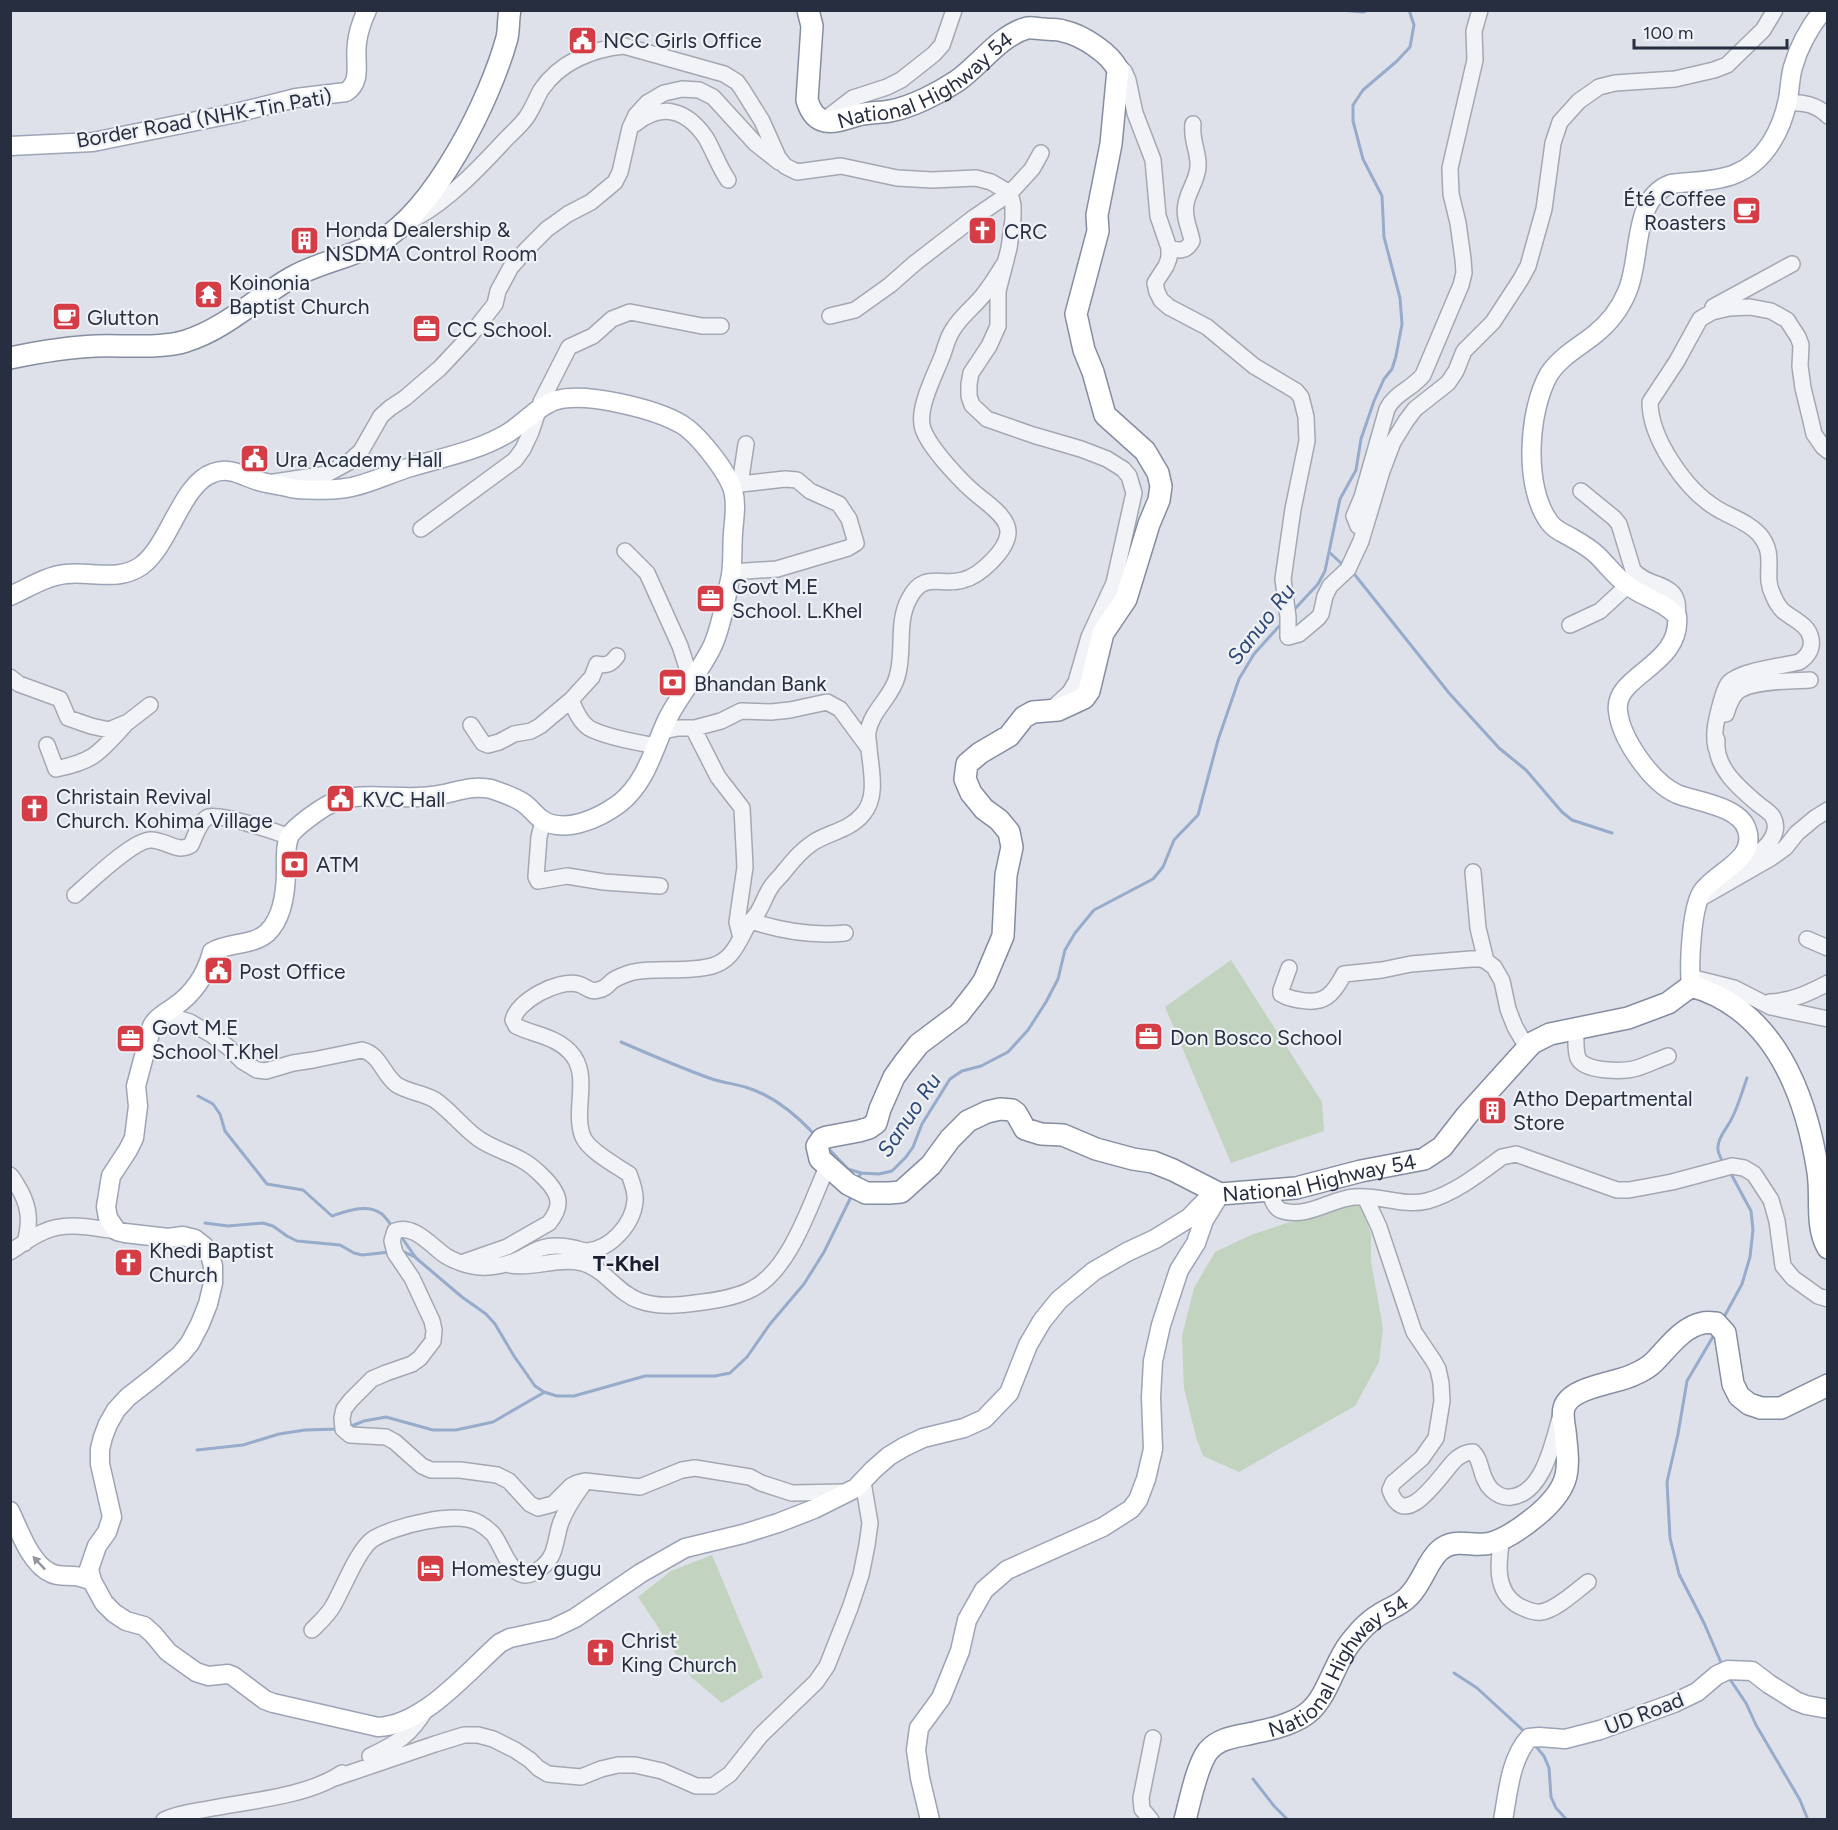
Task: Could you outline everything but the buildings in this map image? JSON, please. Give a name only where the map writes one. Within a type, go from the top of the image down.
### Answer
[{"type":"highway","points":[[10,358],[64,348],[184,342],[223,324],[304,270],[379,242],[400,227],[431,192],[455,156],[484,98],[501,56],[507,35],[510,10]]},
{"type":"highway","name":"National Highway 54","points":[[808,10],[812,26],[807,100],[816,118],[823,121],[841,121],[866,113],[891,111],[924,99],[958,80],[1008,38],[1028,28],[1065,31],[1096,46],[1113,60]]},
{"type":"highway","points":[[827,1167],[820,1158],[817,1146],[822,1139],[859,1131],[876,1123],[894,1077],[904,1063],[919,1044],[959,1014],[984,981],[1003,936],[1006,875],[1012,847],[1010,832],[971,793],[965,779],[967,764],[980,753],[1009,736],[1024,717],[1033,712],[1059,710],[1084,698],[1089,691],[1103,633],[1126,599],[1149,524],[1159,500],[1161,486],[1158,473],[1145,451],[1105,415],[1093,372],[1084,350],[1076,314],[1098,231],[1097,215],[1111,144],[1118,70],[1113,60]]},
{"type":"highway","points":[[1690,982],[1735,1006],[1758,1026],[1790,1073],[1807,1125],[1816,1164],[1821,1200],[1821,1226],[1827,1248]]},
{"type":"highway","name":"National Highway 54","points":[[827,1167],[848,1184],[866,1193],[902,1192],[931,1165],[950,1139],[968,1121],[1000,1109],[1012,1110],[1016,1113],[1025,1129],[1041,1134],[1063,1135],[1096,1149],[1153,1162],[1217,1192],[1296,1188],[1361,1171],[1425,1159],[1442,1147],[1467,1115],[1532,1043],[1550,1034],[1628,1018],[1668,1003],[1690,982]]},
{"type":"highway","points":[[1564,1408],[1570,1398],[1578,1393],[1621,1381],[1641,1371],[1653,1363],[1678,1336],[1703,1323],[1716,1323],[1725,1333],[1733,1384],[1739,1396],[1749,1404],[1761,1408],[1781,1408],[1827,1385]]},
{"type":"highway","name":"National Highway 54","points":[[1185,1820],[1191,1795],[1207,1752],[1219,1741],[1278,1726],[1298,1719],[1312,1710],[1348,1645],[1378,1615],[1400,1605],[1410,1596],[1439,1551],[1450,1544],[1490,1543],[1502,1538],[1527,1523],[1556,1497],[1568,1471],[1564,1408]]},
{"type":"main road","name":"Border Road (NHK-Tin Pati)","points":[[10,146],[93,142],[236,113],[296,98],[346,92],[357,80],[356,45],[361,23],[367,10]]},
{"type":"main road","points":[[1690,982],[1694,923],[1704,892],[1745,853],[1748,842],[1747,830],[1739,817],[1722,808],[1676,794],[1658,782],[1625,735],[1618,711],[1618,698],[1626,687],[1669,649],[1678,624],[1677,618],[1671,609],[1627,586],[1597,555],[1553,527],[1549,522],[1533,483],[1534,422],[1543,386],[1550,372],[1609,320],[1620,306],[1632,280],[1643,217],[1656,192],[1671,184],[1733,176],[1748,168],[1763,155],[1782,120],[1800,44],[1810,26],[1823,10]]},
{"type":"main road","points":[[10,596],[40,581],[64,574],[111,575],[140,567],[154,554],[187,497],[199,481],[209,474],[234,471],[291,489],[348,488],[412,466],[458,455],[482,446],[506,434],[556,400],[585,398],[625,404],[665,417],[684,426],[736,485],[731,572],[726,600],[712,648],[669,716],[644,775],[632,792],[606,812],[568,826],[543,821],[523,802],[492,789],[477,787],[434,796],[347,799],[330,804],[299,825],[289,837],[286,879],[277,920],[272,928],[263,936],[216,948],[212,952],[198,985],[177,1006],[155,1020],[152,1026],[137,1076],[138,1106],[134,1138],[111,1176],[106,1207],[108,1218],[117,1231],[195,1239],[210,1255],[213,1266],[213,1283],[208,1305],[190,1343],[181,1354],[128,1397],[116,1410],[103,1437],[100,1464],[112,1517],[107,1532],[97,1546],[89,1569],[92,1581],[104,1603],[114,1613],[126,1621],[144,1626],[168,1652],[202,1674],[233,1676],[265,1700],[273,1703],[378,1727],[390,1727],[426,1709],[500,1643],[510,1638],[552,1629],[575,1618],[641,1573],[685,1548],[778,1523],[814,1509],[856,1488],[889,1456],[904,1447],[923,1438],[964,1428],[984,1419],[1009,1393],[1029,1345],[1042,1322],[1059,1300],[1094,1271],[1189,1218],[1217,1192]]},
{"type":"main road","points":[[930,1820],[918,1768],[916,1750],[919,1728],[941,1698],[949,1682],[968,1620],[984,1590],[1007,1570],[1103,1527],[1131,1509],[1138,1500],[1153,1449],[1150,1397],[1153,1361],[1161,1325],[1179,1270],[1196,1243],[1217,1192]]},
{"type":"main road","points":[[10,1511],[33,1557],[41,1567],[51,1574],[75,1575],[92,1581]]},
{"type":"main road","name":"UD Road","points":[[1503,1820],[1517,1758],[1529,1738],[1565,1739],[1600,1730],[1697,1692],[1721,1672],[1752,1671],[1796,1701],[1806,1706],[1827,1709]]},
{"type":"street","points":[[823,121],[853,98],[901,80],[934,54],[942,45],[954,10]]},
{"type":"street","points":[[1365,524],[1358,526],[1354,516],[1362,497],[1387,409],[1397,395],[1418,382],[1423,375],[1464,273],[1458,224],[1451,194],[1450,168],[1473,68],[1474,31],[1480,10]]},
{"type":"street","points":[[1113,60],[1124,71],[1128,80],[1135,113],[1153,159],[1158,216],[1169,248],[1166,266],[1155,283],[1156,292],[1169,307],[1207,327],[1254,366],[1296,391],[1301,397],[1306,417],[1307,441],[1293,509],[1283,579],[1288,637],[1299,634],[1321,614],[1328,590],[1348,569],[1361,541],[1393,442],[1414,409],[1448,384],[1464,351],[1494,322],[1528,266],[1544,209],[1553,143],[1560,122],[1578,101],[1599,87],[1615,83],[1675,79],[1727,65],[1763,30],[1775,10]]},
{"type":"street","points":[[400,227],[426,212],[460,185],[493,153],[526,118],[540,92],[557,71],[577,58],[610,47],[624,46],[638,49],[724,74],[737,82],[762,121],[784,166]]},
{"type":"street","points":[[274,482],[327,474],[350,462],[361,451],[381,416],[440,368],[470,337],[495,304],[498,291],[511,267],[528,248],[547,229],[568,214],[591,202],[615,182],[620,172],[630,128],[636,115],[646,103],[664,93],[682,89],[699,90],[713,98],[761,148],[784,166],[797,172],[841,166],[897,178],[932,180],[976,178],[991,182],[1010,194],[1013,219],[998,291],[998,326],[989,346],[971,373],[969,396],[972,405],[987,419],[1107,459],[1123,469],[1129,476],[1134,493],[1114,583],[1089,637],[1076,682],[1070,692],[1047,712]]},
{"type":"street","points":[[1787,103],[1801,102],[1820,108],[1827,116]]},
{"type":"street","points":[[630,128],[654,112],[673,111],[693,123],[705,137],[728,180]]},
{"type":"street","points":[[1169,248],[1184,250],[1189,247],[1191,241],[1185,206],[1195,182],[1198,165],[1191,135],[1193,124]]},
{"type":"street","points":[[830,316],[855,310],[972,219],[1010,194],[1032,169],[1041,153]]},
{"type":"street","points":[[846,1492],[792,1492],[761,1484],[750,1477],[695,1468],[682,1470],[640,1487],[585,1481],[577,1483],[553,1504],[538,1508],[530,1504],[509,1481],[497,1475],[460,1470],[431,1470],[417,1463],[395,1442],[386,1437],[350,1436],[343,1429],[342,1418],[344,1409],[372,1379],[412,1364],[420,1358],[433,1341],[432,1321],[412,1278],[394,1249],[392,1235],[395,1231],[405,1229],[426,1240],[446,1256],[461,1263],[479,1267],[516,1261],[541,1248],[562,1247],[586,1251],[605,1246],[624,1228],[632,1215],[635,1199],[630,1174],[590,1146],[583,1138],[579,1121],[581,1090],[577,1063],[571,1052],[558,1042],[540,1033],[516,1026],[513,1020],[520,1007],[543,991],[557,986],[576,983],[595,991],[635,971],[675,971],[723,962],[730,955],[757,914],[771,887],[790,862],[815,841],[849,826],[864,813],[872,798],[868,734],[871,724],[897,678],[904,612],[908,600],[922,585],[933,580],[954,582],[964,580],[982,570],[1004,546],[1008,535],[1008,528],[1003,519],[962,482],[922,428],[927,394],[950,333],[986,293],[1006,261]]},
{"type":"street","points":[[1704,892],[1759,853],[1767,845],[1774,832],[1773,817],[1724,770],[1719,760],[1714,735],[1725,691],[1733,678],[1799,662],[1810,651],[1812,643],[1808,631],[1782,609],[1774,597],[1769,582],[1769,554],[1765,543],[1758,533],[1744,522],[1716,508],[1693,489],[1668,455],[1656,433],[1650,402],[1677,361],[1700,319],[1715,306],[1792,264]]},
{"type":"street","points":[[1700,319],[1712,312],[1740,307],[1771,311],[1787,320],[1795,329],[1801,345],[1800,366],[1803,388],[1814,434],[1827,451]]},
{"type":"street","points":[[421,529],[515,459],[523,449],[541,402],[569,347],[593,336],[621,314],[630,312],[702,326],[721,326]]},
{"type":"street","points":[[731,572],[777,568],[848,548],[856,543],[849,519],[839,504],[810,490],[797,480],[785,479],[736,485],[746,444]]},
{"type":"street","points":[[1581,491],[1614,518],[1619,525],[1636,574],[1667,586],[1672,592],[1679,606],[1677,618]]},
{"type":"street","points":[[625,550],[647,573],[680,646],[691,680]]},
{"type":"street","points":[[1570,625],[1600,611],[1627,586]]},
{"type":"street","points":[[471,725],[483,743],[492,744],[514,734],[531,731],[571,700],[592,677],[597,664],[611,663],[617,656]]},
{"type":"street","points":[[10,677],[20,684],[60,699],[68,718],[75,721],[109,730],[128,722]]},
{"type":"street","points":[[1716,748],[1717,738],[1736,693],[1742,689],[1762,684],[1810,680]]},
{"type":"street","points":[[571,700],[581,720],[589,728],[622,739],[660,739],[678,728],[693,728],[721,721],[741,711],[771,712],[827,702],[840,709],[869,748]]},
{"type":"street","points":[[47,745],[56,769],[87,761],[95,756],[128,722],[150,705]]},
{"type":"street","points":[[693,728],[718,777],[742,808],[745,867],[737,922],[741,938]]},
{"type":"street","points":[[1704,892],[1771,858],[1785,848],[1806,825],[1827,810]]},
{"type":"street","points":[[75,895],[120,856],[140,843],[151,840],[177,848],[187,848],[191,845],[203,822],[212,816],[218,815],[289,837]]},
{"type":"street","points":[[543,821],[539,837],[536,877],[538,881],[567,876],[604,882],[660,886]]},
{"type":"street","points":[[1473,872],[1478,928],[1486,961]]},
{"type":"street","points":[[751,921],[807,933],[826,935],[845,933]]},
{"type":"street","points":[[1807,939],[1827,948]]},
{"type":"street","points":[[1289,968],[1281,994],[1312,1003],[1326,998],[1334,991],[1344,974],[1350,972],[1382,970],[1411,964],[1480,959],[1494,967],[1502,981],[1508,1010],[1515,1027],[1522,1039],[1532,1043]]},
{"type":"street","points":[[1690,982],[1734,988],[1771,1007],[1827,1018]]},
{"type":"street","points":[[1761,1002],[1783,1001],[1809,994],[1827,983]]},
{"type":"street","points":[[164,1014],[190,1023],[212,1035],[242,1061],[257,1070],[266,1071],[293,1062],[362,1050],[369,1051],[397,1085],[432,1098],[446,1108],[478,1139],[521,1159],[541,1175],[553,1190],[558,1202],[557,1210],[549,1223],[507,1247],[461,1263]]},
{"type":"street","points":[[1576,1029],[1578,1058],[1582,1064],[1589,1067],[1618,1071],[1635,1069],[1668,1056]]},
{"type":"street","points":[[1268,1190],[1274,1205],[1280,1211],[1289,1213],[1306,1211],[1355,1196],[1424,1202],[1443,1195],[1509,1154],[1516,1154],[1617,1190],[1672,1182],[1732,1166],[1744,1168],[1754,1174],[1771,1200],[1777,1221],[1783,1266],[1793,1278],[1818,1296],[1827,1299]]},
{"type":"street","points":[[504,1264],[521,1266],[567,1261],[579,1262],[603,1274],[621,1291],[649,1304],[682,1305],[737,1295],[768,1279],[781,1263],[792,1247],[827,1167]]},
{"type":"street","points":[[10,1175],[29,1212],[29,1228],[25,1243]]},
{"type":"street","points":[[1365,1197],[1379,1227],[1414,1332],[1438,1369],[1441,1383],[1442,1401],[1436,1438],[1422,1458],[1393,1483],[1390,1490],[1392,1496],[1399,1503],[1415,1504],[1424,1497],[1456,1460],[1463,1454],[1473,1452],[1478,1458],[1484,1481],[1492,1490],[1499,1496],[1515,1497],[1535,1483],[1541,1473],[1564,1408]]},
{"type":"street","points":[[10,1252],[42,1232],[58,1227],[78,1226],[117,1231]]},
{"type":"street","points":[[312,1630],[327,1616],[368,1543],[400,1528],[449,1518],[476,1521],[492,1533],[504,1556],[516,1572],[524,1575],[537,1571],[552,1557],[561,1521],[585,1481]]},
{"type":"street","points":[[164,1820],[182,1812],[300,1791],[464,1735],[478,1735],[493,1739],[515,1750],[548,1774],[581,1777],[609,1767],[635,1765],[662,1771],[696,1786],[713,1786],[730,1774],[761,1735],[816,1682],[826,1666],[850,1608],[861,1575],[867,1545],[870,1523],[862,1482]]},
{"type":"street","points":[[1502,1538],[1498,1559],[1499,1578],[1504,1592],[1514,1603],[1525,1609],[1539,1613],[1552,1609],[1588,1582]]},
{"type":"street","points":[[335,1778],[401,1740],[411,1731],[426,1709]]},
{"type":"street","points":[[1151,1820],[1142,1809],[1141,1798],[1153,1738]]},
{"type":"green space","points":[[1231,960],[1322,1102],[1324,1131],[1231,1163],[1165,1007]]},
{"type":"green space","points":[[1361,1201],[1371,1235],[1371,1261],[1383,1328],[1379,1362],[1355,1406],[1239,1472],[1203,1456],[1184,1388],[1182,1336],[1194,1288],[1215,1252],[1251,1235]]},
{"type":"green space","points":[[712,1555],[763,1677],[722,1703],[691,1677],[638,1597],[671,1571]]},
{"type":"waterway","points":[[1341,10],[1363,12],[1368,10]]},
{"type":"waterway","name":"Sanuo Ru","points":[[1292,612],[1318,584],[1325,571],[1340,499],[1356,470],[1361,439],[1374,401],[1384,379],[1392,369],[1396,356],[1402,324],[1400,298],[1384,237],[1382,196],[1363,159],[1353,121],[1353,105],[1363,90],[1410,47],[1414,25],[1409,10]]},
{"type":"waterway","points":[[1330,553],[1341,563]]},
{"type":"waterway","points":[[1355,575],[1449,693],[1499,748],[1526,770],[1562,812],[1572,820],[1612,833]]},
{"type":"waterway","name":"Sanuo Ru","points":[[858,1178],[861,1173],[879,1174],[892,1171],[906,1157],[913,1147],[922,1124],[950,1079],[962,1071],[981,1066],[1008,1052],[1028,1030],[1058,979],[1065,950],[1075,933],[1094,910],[1153,879],[1163,867],[1174,840],[1198,815],[1218,740],[1239,679],[1254,654],[1282,623]]},
{"type":"waterway","points":[[621,1042],[700,1075],[758,1091],[791,1113],[813,1133]]},
{"type":"waterway","points":[[1724,1164],[1718,1149],[1719,1142],[1736,1110],[1747,1078]]},
{"type":"waterway","points":[[198,1096],[213,1104],[220,1114],[225,1131],[267,1184],[303,1190],[332,1216],[364,1208],[382,1214],[392,1226]]},
{"type":"waterway","points":[[827,1147],[848,1169],[861,1173]]},
{"type":"waterway","points":[[1724,1317],[1742,1284],[1750,1257],[1753,1230],[1751,1211],[1730,1172]]},
{"type":"waterway","points":[[400,1235],[416,1258],[486,1314],[495,1324],[535,1386],[557,1396],[574,1396],[645,1376],[715,1376],[730,1373],[747,1357],[770,1324],[804,1284],[824,1252],[851,1197]]},
{"type":"waterway","points":[[205,1223],[228,1226],[263,1223],[273,1226],[297,1241],[340,1245],[362,1255],[390,1252]]},
{"type":"waterway","points":[[402,1251],[415,1257]]},
{"type":"waterway","points":[[1705,1625],[1679,1574],[1670,1538],[1667,1482],[1687,1381],[1714,1335]]},
{"type":"waterway","points":[[349,1427],[364,1421],[386,1417],[433,1430],[456,1430],[493,1422],[543,1393]]},
{"type":"waterway","points":[[197,1450],[243,1445],[279,1434],[305,1430],[340,1429]]},
{"type":"waterway","points":[[1704,1623],[1723,1667]]},
{"type":"waterway","points":[[1454,1673],[1477,1688],[1526,1733]]},
{"type":"waterway","points":[[1729,1678],[1746,1703],[1756,1725],[1800,1800],[1808,1820]]},
{"type":"waterway","points":[[1533,1743],[1544,1756],[1549,1768],[1551,1797],[1556,1808],[1567,1820]]},
{"type":"waterway","points":[[1253,1779],[1288,1820]]},
{"type":"place","name":"NCC Girls Office","points":[[582,40]]},
{"type":"place","name":"Été Coffee Roasters","points":[[1747,210]]},
{"type":"place","name":"CRC","points":[[983,231]]},
{"type":"place","name":"Honda Dealership & NSDMA Control Room","points":[[304,241]]},
{"type":"place","name":"Koinonia Baptist Church","points":[[208,294]]},
{"type":"place","name":"Glutton","points":[[66,317]]},
{"type":"place","name":"CC School.","points":[[426,329]]},
{"type":"place","name":"Ura Academy Hall","points":[[254,459]]},
{"type":"place","name":"Govt M.E School. L.Khel","points":[[711,598]]},
{"type":"place","name":"Bhandan Bank","points":[[673,683]]},
{"type":"place","name":"KVC Hall","points":[[341,799]]},
{"type":"place","name":"Christain Revival Church. Kohima Village","points":[[35,808]]},
{"type":"place","name":"ATM","points":[[295,864]]},
{"type":"place","name":"Post Office","points":[[218,971]]},
{"type":"place","name":"Don Bosco School","points":[[1149,1037]]},
{"type":"place","name":"Govt M.E School T.Khel","points":[[131,1039]]},
{"type":"place","name":"Atho Departmental Store","points":[[1492,1110]]},
{"type":"place","name":"Khedi Baptist Church","points":[[128,1262]]},
{"type":"place","name":"Homestey gugu","points":[[430,1568]]},
{"type":"place","name":"Christ King Church","points":[[600,1652]]},
{"type":"district","name":"T-Khel","points":[[626,1263]]}]
